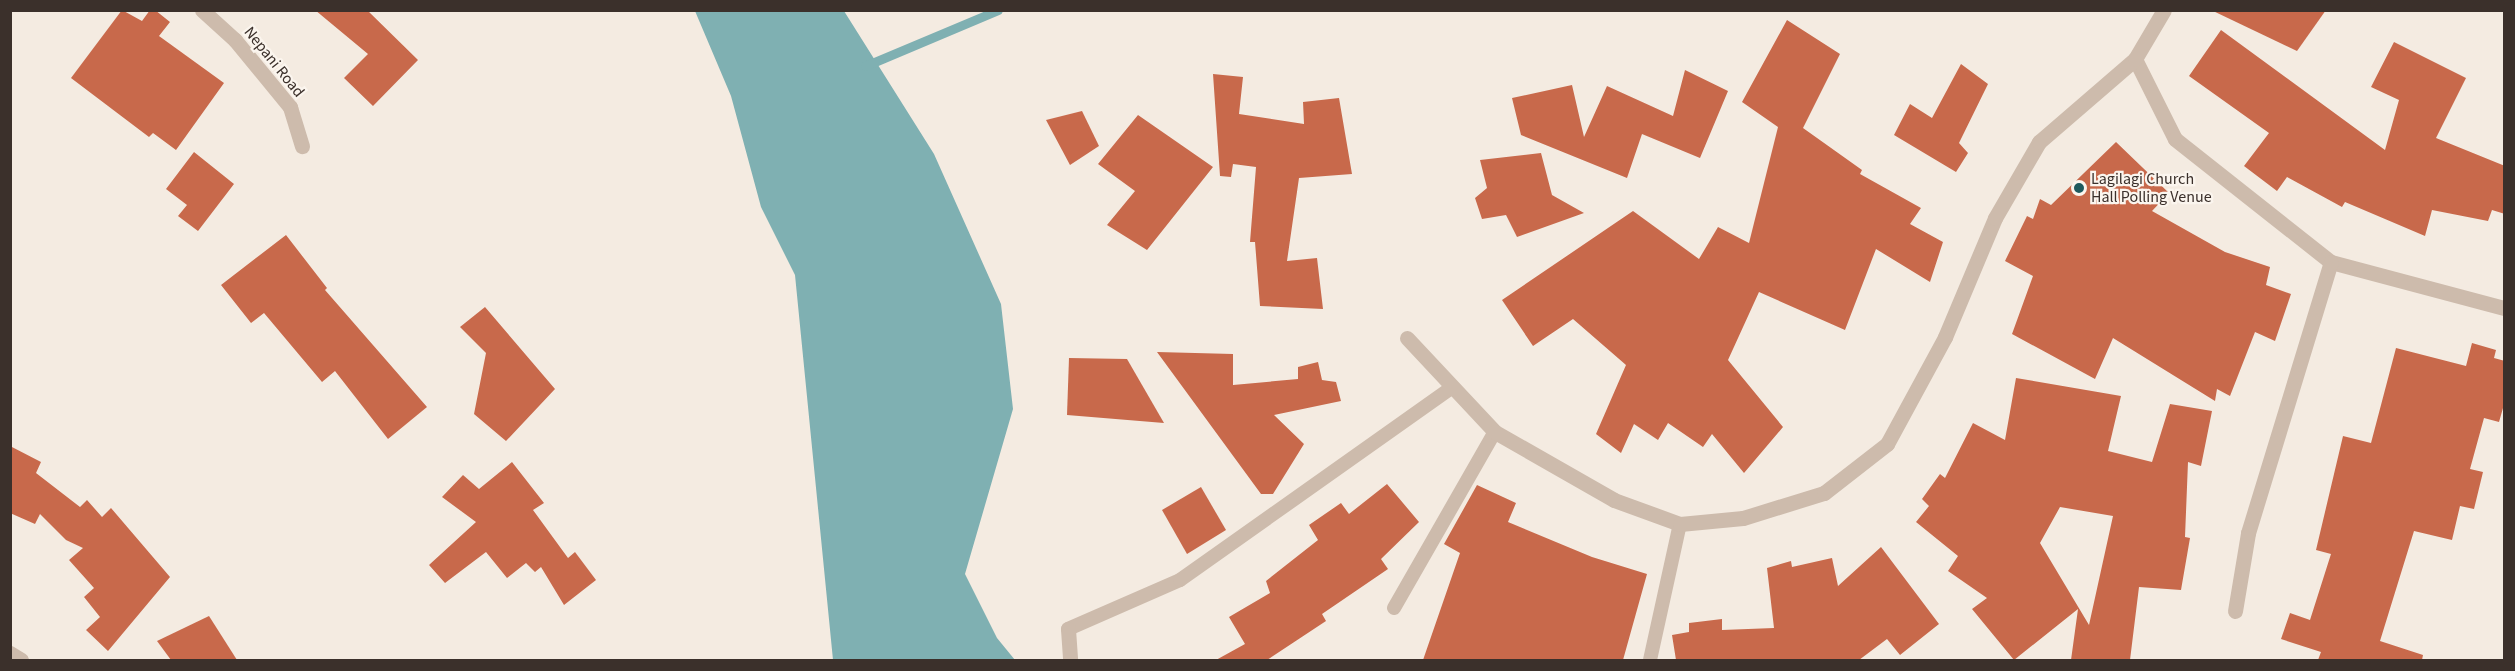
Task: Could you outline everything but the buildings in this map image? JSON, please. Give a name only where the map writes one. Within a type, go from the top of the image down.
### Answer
[{"type":"street","name":"Nepani Road","points":[[202,10],[235,40],[290,107],[303,146]]},
{"type":"street","points":[[1407,338],[1495,432],[1614,500],[1680,524],[1743,518],[1824,493],[1887,444],[1945,337],[1995,218],[2039,142],[2135,59],[2164,10]]},
{"type":"street","points":[[2135,59],[2175,139],[2331,262],[2505,308]]},
{"type":"street","points":[[2235,611],[2248,533],[2331,262]]},
{"type":"street","points":[[1068,629],[1070,660]]},
{"type":"street","points":[[10,653],[21,660]]},
{"type":"lane","points":[[1068,629],[1179,580],[1453,387]]},
{"type":"lane","points":[[1394,608],[1495,432]]},
{"type":"lane","points":[[1650,660],[1680,524]]},
{"type":"water","points":[[695,11],[844,11],[934,154],[1001,304],[1013,409],[965,574],[997,638],[1015,660],[833,660],[795,275],[761,207],[731,96]]},
{"type":"waterway","points":[[865,66],[998,10]]},
{"type":"place","name":"Lagilagi Church Hall Polling Venue","points":[[2079,188]]}]
